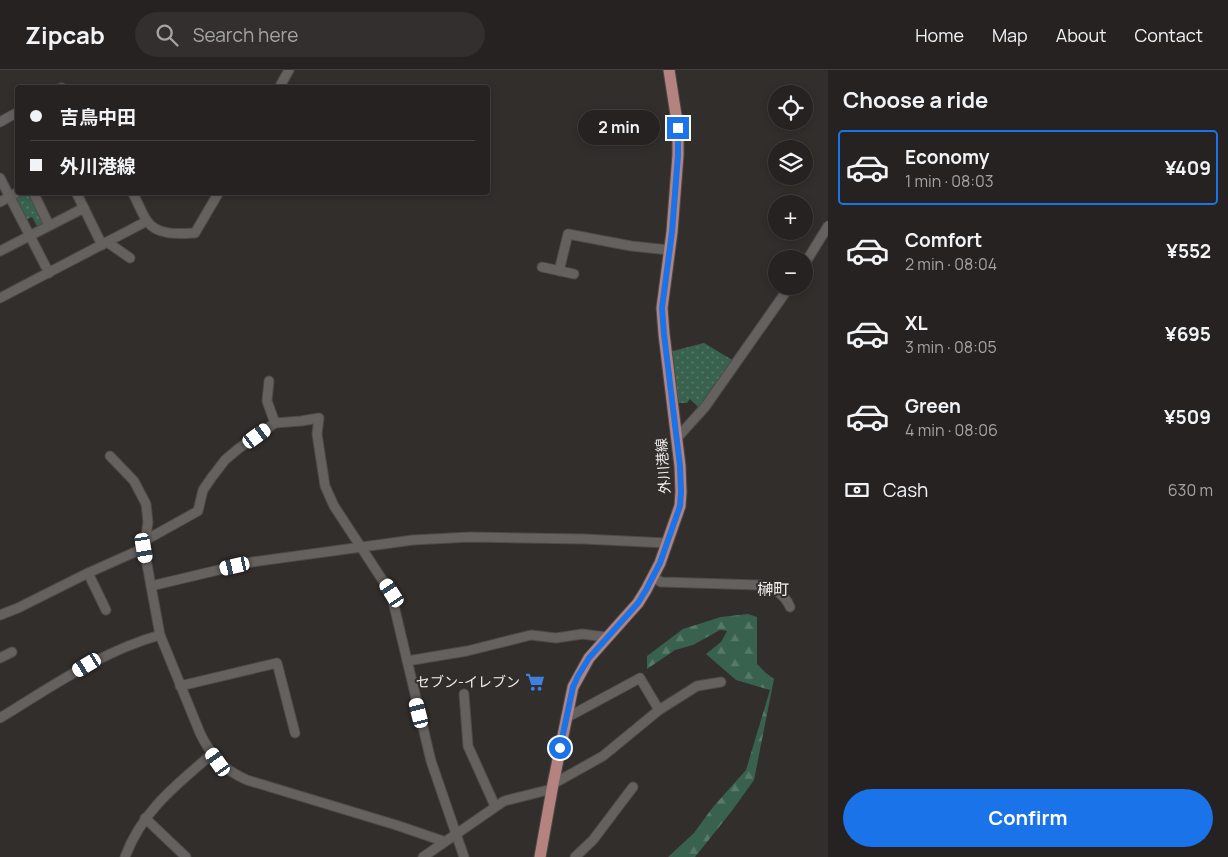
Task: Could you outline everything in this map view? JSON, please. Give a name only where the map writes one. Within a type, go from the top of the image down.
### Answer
[{"type":"main road","name":"外川港線","points":[[540,857],[552,786],[573,687],[589,658],[638,603],[660,563],[680,506],[681,492],[677,438],[662,308],[678,155],[678,128],[669,70]]},
{"type":"street","points":[[281,85],[289,70]]},
{"type":"street","points":[[0,122],[15,116]]},
{"type":"street","points":[[0,178],[14,194],[30,235],[49,273]]},
{"type":"street","points":[[0,202],[14,194]]},
{"type":"street","points":[[34,195],[49,225]]},
{"type":"street","points":[[78,195],[105,243],[130,258]]},
{"type":"street","points":[[134,195],[147,221],[168,233],[196,233],[217,195]]},
{"type":"street","points":[[0,250],[84,208]]},
{"type":"street","points":[[0,298],[147,221]]},
{"type":"street","points":[[813,250],[828,226]]},
{"type":"street","points":[[559,271],[568,234],[631,246],[669,250]]},
{"type":"street","points":[[542,267],[574,274]]},
{"type":"street","points":[[677,438],[706,407],[784,295]]},
{"type":"street","points":[[269,382],[267,401],[275,422]]},
{"type":"street","points":[[0,615],[18,608],[144,545],[198,511],[203,490],[225,460],[275,422],[319,418],[317,434],[325,486],[334,506],[392,593],[431,761],[464,857]]},
{"type":"street","points":[[110,456],[134,481],[146,504],[148,522],[144,545],[160,635],[200,733],[218,762],[247,780],[443,841]]},
{"type":"street","points":[[151,586],[252,562],[413,540],[470,537],[667,543]]},
{"type":"street","points":[[88,573],[106,610]]},
{"type":"street","points":[[652,577],[662,582],[768,586],[788,601],[790,607]]},
{"type":"street","points":[[407,661],[467,651],[531,635],[556,638],[582,634],[606,637]]},
{"type":"street","points":[[0,718],[87,665],[136,642],[160,635]]},
{"type":"street","points":[[0,658],[12,652]]},
{"type":"street","points":[[180,686],[277,663],[295,733]]},
{"type":"street","points":[[566,718],[640,678],[659,710]]},
{"type":"street","points":[[423,857],[443,841],[504,800],[552,786],[603,756],[659,710],[697,686],[720,682]]},
{"type":"street","points":[[464,694],[468,746],[495,806]]},
{"type":"street","points":[[125,857],[131,842],[145,818],[167,793],[212,754]]},
{"type":"street","points":[[575,857],[593,840],[634,787]]},
{"type":"street","points":[[145,818],[186,857]]},
{"type":"green space","points":[[22,195],[32,195],[46,224],[38,228],[32,217],[25,220],[15,199]]},
{"type":"green space","points":[[704,343],[734,361],[707,399],[698,407],[690,399],[687,403],[676,403],[669,352]]},
{"type":"green space","points":[[748,614],[757,617],[757,664],[774,679],[754,780],[695,857],[668,857],[694,833],[713,807],[746,770],[770,690],[736,680],[706,654],[721,642],[727,631],[720,630],[693,645],[675,650],[647,669],[647,656],[683,629],[721,617]]},
{"type":"place","name":"セブン-イレブン","points":[[535,682]]},
{"type":"district","name":"榊町","points":[[773,589]]},
{"type":"route","points":[[560,748],[573,687],[578,676],[589,658],[606,637],[624,620],[646,590],[660,563],[680,506],[680,466],[662,308],[672,232],[678,155],[678,128]]}]
